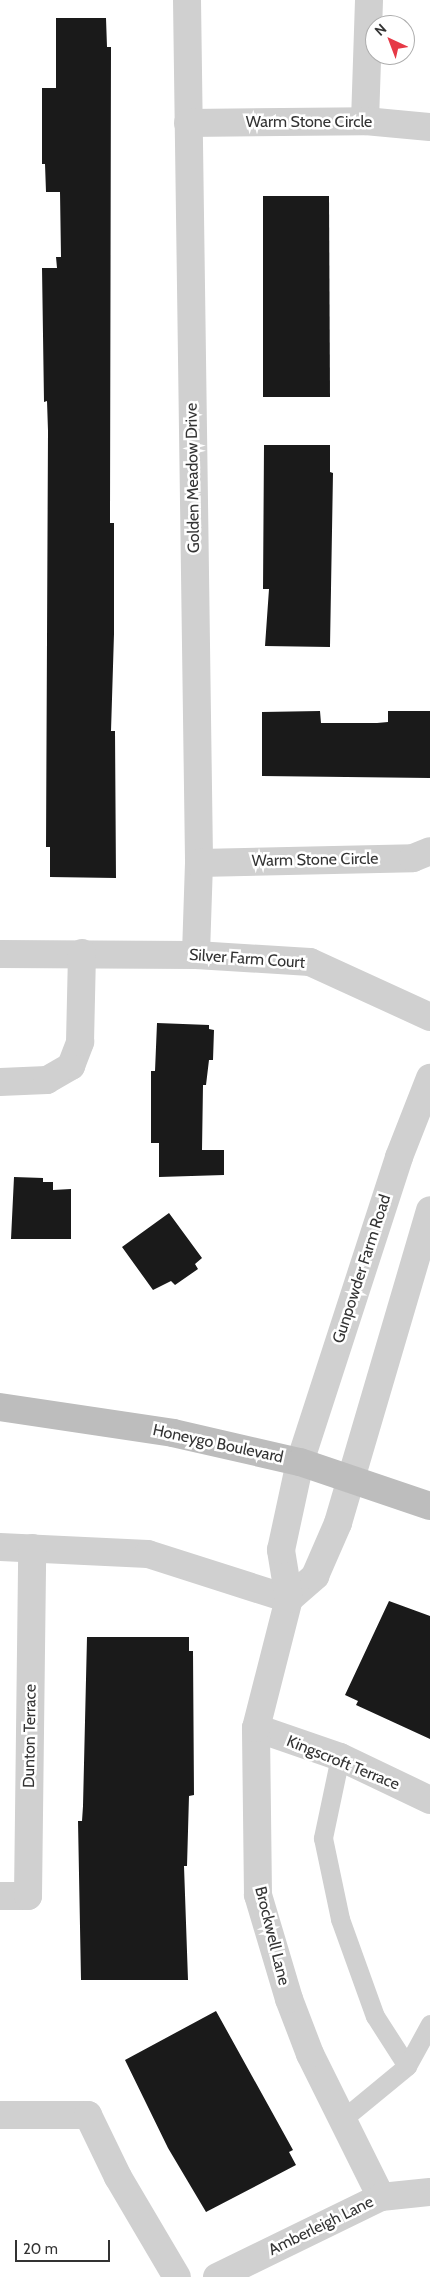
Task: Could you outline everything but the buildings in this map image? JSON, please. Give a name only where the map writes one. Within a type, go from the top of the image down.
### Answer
[{"type":"main road","name":"Honeygo Boulevard","points":[[0,1407],[173,1433],[300,1462],[352,1478],[430,1506]]},
{"type":"street","name":"Golden Meadow Drive","points":[[187,0],[199,862],[196,955]]},
{"type":"street","points":[[365,121],[369,0]]},
{"type":"street","name":"Warm Stone Circle","points":[[188,123],[365,121],[430,127]]},
{"type":"street","name":"Warm Stone Circle","points":[[199,862],[413,858],[430,851]]},
{"type":"street","points":[[0,1082],[47,1080],[71,1066],[80,1042],[82,953]]},
{"type":"street","name":"Silver Farm Court","points":[[0,954],[196,955],[310,962],[430,1016]]},
{"type":"street","name":"Gunpowder Farm Road","points":[[300,1462],[399,1157],[430,1078]]},
{"type":"street","points":[[0,1547],[148,1554],[289,1598],[315,1576],[338,1523],[430,1210]]},
{"type":"street","name":"Brockwell Lane","points":[[300,1462],[282,1550],[289,1598],[256,1728],[258,1895],[289,2000],[310,2054],[344,2118],[381,2197]]},
{"type":"street","name":"Dunton Terrace","points":[[0,1896],[28,1896],[32,1548]]},
{"type":"street","name":"Kingscroft Terrace","points":[[256,1728],[340,1757],[430,1800]]},
{"type":"street","points":[[0,2116],[88,2115],[118,2176],[177,2277]]},
{"type":"street","name":"Amberleigh Lane","points":[[217,2277],[381,2197],[430,2192]]},
{"type":"lane","points":[[340,1757],[323,1838],[340,1919],[375,2016],[407,2066]]},
{"type":"lane","points":[[344,2118],[407,2066],[430,2024]]}]
